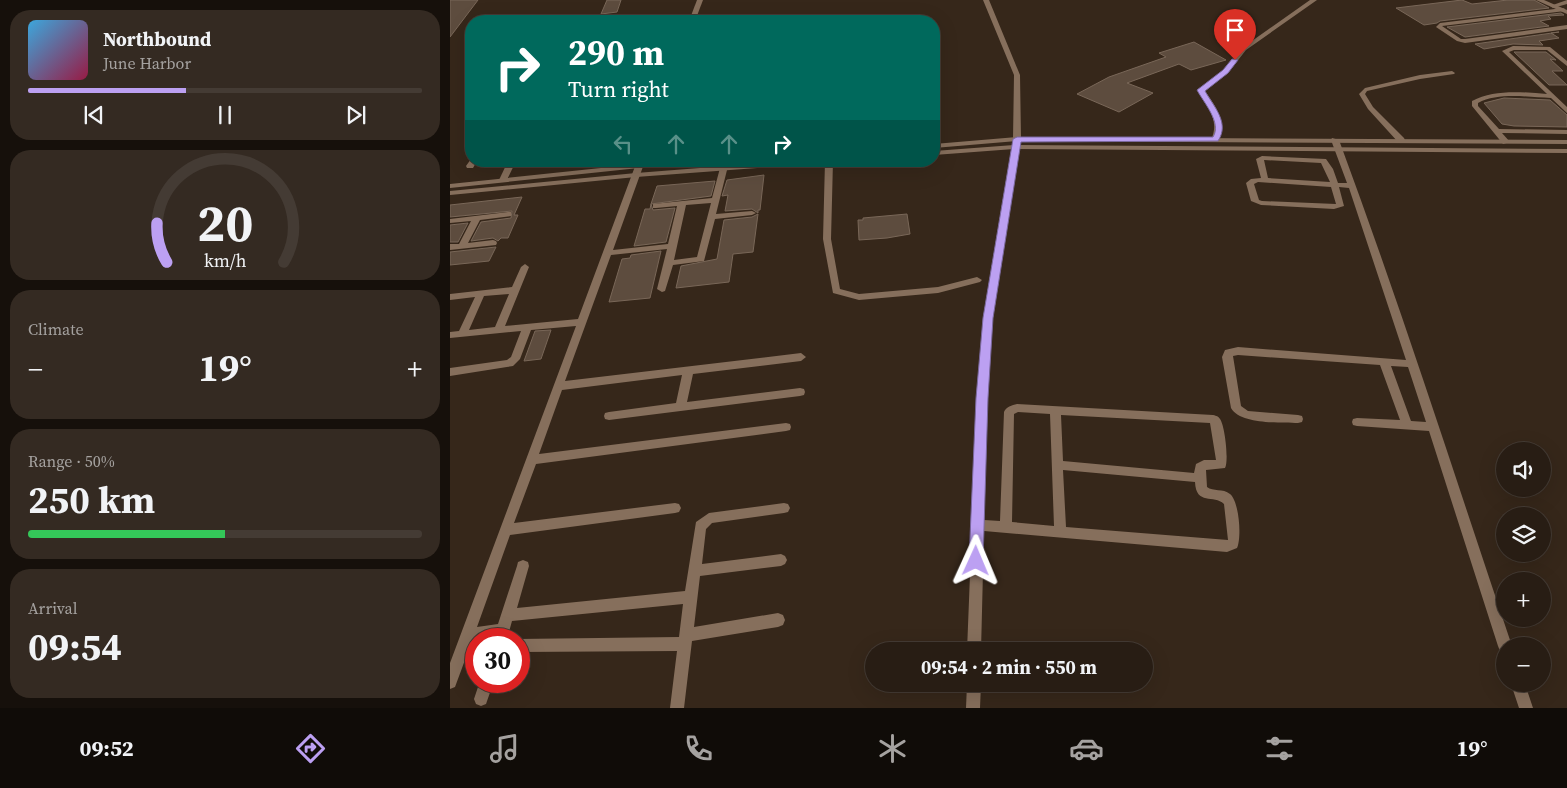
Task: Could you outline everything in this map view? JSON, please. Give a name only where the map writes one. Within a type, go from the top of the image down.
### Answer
[{"type":"street","points":[[694,15],[700,0]]},
{"type":"street","points":[[974,642],[982,398],[988,318],[1016,143],[1017,76],[986,0]]},
{"type":"street","points":[[1216,140],[1220,133],[1220,123],[1201,90],[1226,72],[1244,50],[1314,0]]},
{"type":"street","points":[[1539,0],[1565,11]]},
{"type":"street","points":[[1553,6],[1567,2]]},
{"type":"street","points":[[1565,11],[1440,25],[1439,27],[1459,40],[1465,41],[1567,27]]},
{"type":"street","points":[[1567,64],[1548,48],[1513,48],[1504,51],[1567,111]]},
{"type":"street","points":[[1401,140],[1370,108],[1362,94],[1365,90],[1420,77],[1452,74]]},
{"type":"street","points":[[1506,142],[1475,106],[1474,102],[1477,99],[1490,96],[1552,96]]},
{"type":"street","points":[[1497,131],[1567,132]]},
{"type":"street","points":[[940,146],[1216,140],[1567,151]]},
{"type":"street","points":[[940,152],[1016,143],[1337,144],[1401,140],[1567,142]]},
{"type":"street","points":[[1337,144],[1502,637]]},
{"type":"street","points":[[1265,180],[1260,159],[1262,158],[1325,162],[1334,184],[1340,204],[1337,207],[1261,203],[1255,201],[1250,182],[1265,180],[1334,184],[1352,186]]},
{"type":"street","points":[[503,180],[509,167]]},
{"type":"street","points":[[450,193],[639,167]]},
{"type":"street","points":[[470,628],[639,167]]},
{"type":"street","points":[[450,186],[639,167],[723,170],[756,167]]},
{"type":"street","points":[[829,167],[826,239],[836,291],[869,296],[938,290],[977,280]]},
{"type":"street","points":[[669,263],[699,260],[702,258],[723,170]]},
{"type":"street","points":[[656,206],[716,200]]},
{"type":"street","points":[[662,289],[682,203]]},
{"type":"street","points":[[712,217],[752,213]]},
{"type":"street","points":[[450,221],[508,214]]},
{"type":"street","points":[[462,246],[477,218]]},
{"type":"street","points":[[450,247],[493,243]]},
{"type":"street","points":[[608,253],[672,246]]},
{"type":"street","points":[[498,331],[525,267]]},
{"type":"street","points":[[450,297],[515,290]]},
{"type":"street","points":[[462,334],[481,294]]},
{"type":"street","points":[[450,336],[583,322]]},
{"type":"street","points":[[450,372],[509,363],[514,359],[528,328]]},
{"type":"street","points":[[1298,419],[1246,415],[1236,408],[1227,357],[1229,353],[1238,351],[1412,364]]},
{"type":"street","points":[[559,386],[801,357]]},
{"type":"street","points":[[1384,362],[1407,426]]},
{"type":"street","points":[[680,407],[688,371]]},
{"type":"street","points":[[609,416],[800,392]]},
{"type":"street","points":[[977,525],[1227,546],[1233,544],[1230,502],[1224,496],[1207,494],[1203,491],[1200,478],[1202,466],[1221,465],[1222,462],[1216,422],[1214,419],[1016,408],[1008,412],[1006,526]]},
{"type":"street","points":[[1055,410],[1060,531]]},
{"type":"street","points":[[1357,422],[1433,427]]},
{"type":"street","points":[[532,460],[786,427]]},
{"type":"street","points":[[1058,465],[1200,478]]},
{"type":"street","points":[[506,530],[675,508]]},
{"type":"street","points":[[677,708],[700,526],[709,518],[784,508]]},
{"type":"street","points":[[694,571],[781,560]]},
{"type":"street","points":[[504,628],[524,566]]},
{"type":"street","points":[[508,615],[691,597]]},
{"type":"street","points":[[530,645],[686,640],[778,620]]},
{"type":"street","points":[[450,682],[465,641]]},
{"type":"street","points":[[973,708],[974,692]]},
{"type":"street","points":[[1521,692],[1526,708]]},
{"type":"street","points":[[481,699],[483,693]]},
{"type":"building","points":[[450,0],[478,0],[465,15],[450,37]]},
{"type":"building","points":[[607,0],[621,0],[617,12],[601,14]]},
{"type":"building","points":[[1462,0],[1472,4],[1508,0],[1534,0],[1549,8],[1440,21],[1424,25],[1396,8]]},
{"type":"building","points":[[1561,13],[1564,15],[1548,16],[1551,19],[1540,21],[1549,26],[1465,37],[1447,27]]},
{"type":"building","points":[[1551,33],[1559,38],[1539,41],[1543,45],[1513,44],[1484,49],[1475,44]]},
{"type":"building","points":[[1194,42],[1226,60],[1191,70],[1179,64],[1127,83],[1153,93],[1119,112],[1077,94],[1109,77],[1166,57],[1159,53]]},
{"type":"building","points":[[1514,52],[1546,52],[1556,60],[1550,59],[1563,71],[1552,71],[1567,85],[1549,85]]},
{"type":"building","points":[[1504,98],[1550,100],[1567,115],[1567,127],[1502,124],[1484,103]]},
{"type":"building","points":[[764,175],[760,210],[758,210],[758,213],[752,209],[725,211],[728,195],[722,196],[727,180]]},
{"type":"building","points":[[715,181],[711,196],[651,204],[657,186]]},
{"type":"building","points":[[522,197],[514,215],[518,215],[508,238],[501,238],[498,241],[493,238],[471,241],[481,222],[511,218],[512,211],[450,217],[450,205]]},
{"type":"building","points":[[651,204],[653,210],[675,208],[666,242],[634,246],[645,209],[650,209]]},
{"type":"building","points":[[758,214],[753,252],[733,254],[729,282],[676,288],[681,266],[717,259],[724,220],[752,217]]},
{"type":"building","points":[[907,214],[910,234],[859,240],[858,220]]},
{"type":"building","points":[[468,223],[458,242],[450,242],[450,225]]},
{"type":"building","points":[[496,247],[489,261],[450,265],[450,252]]},
{"type":"building","points":[[661,251],[650,298],[609,302],[622,259],[630,258],[631,255]]},
{"type":"building","points":[[551,330],[541,359],[524,361],[535,331]]},
{"type":"route","points":[[976,561],[982,398],[988,318],[1014,147],[1017,139],[1216,140],[1220,133],[1220,123],[1201,90],[1226,72],[1235,60]]}]
